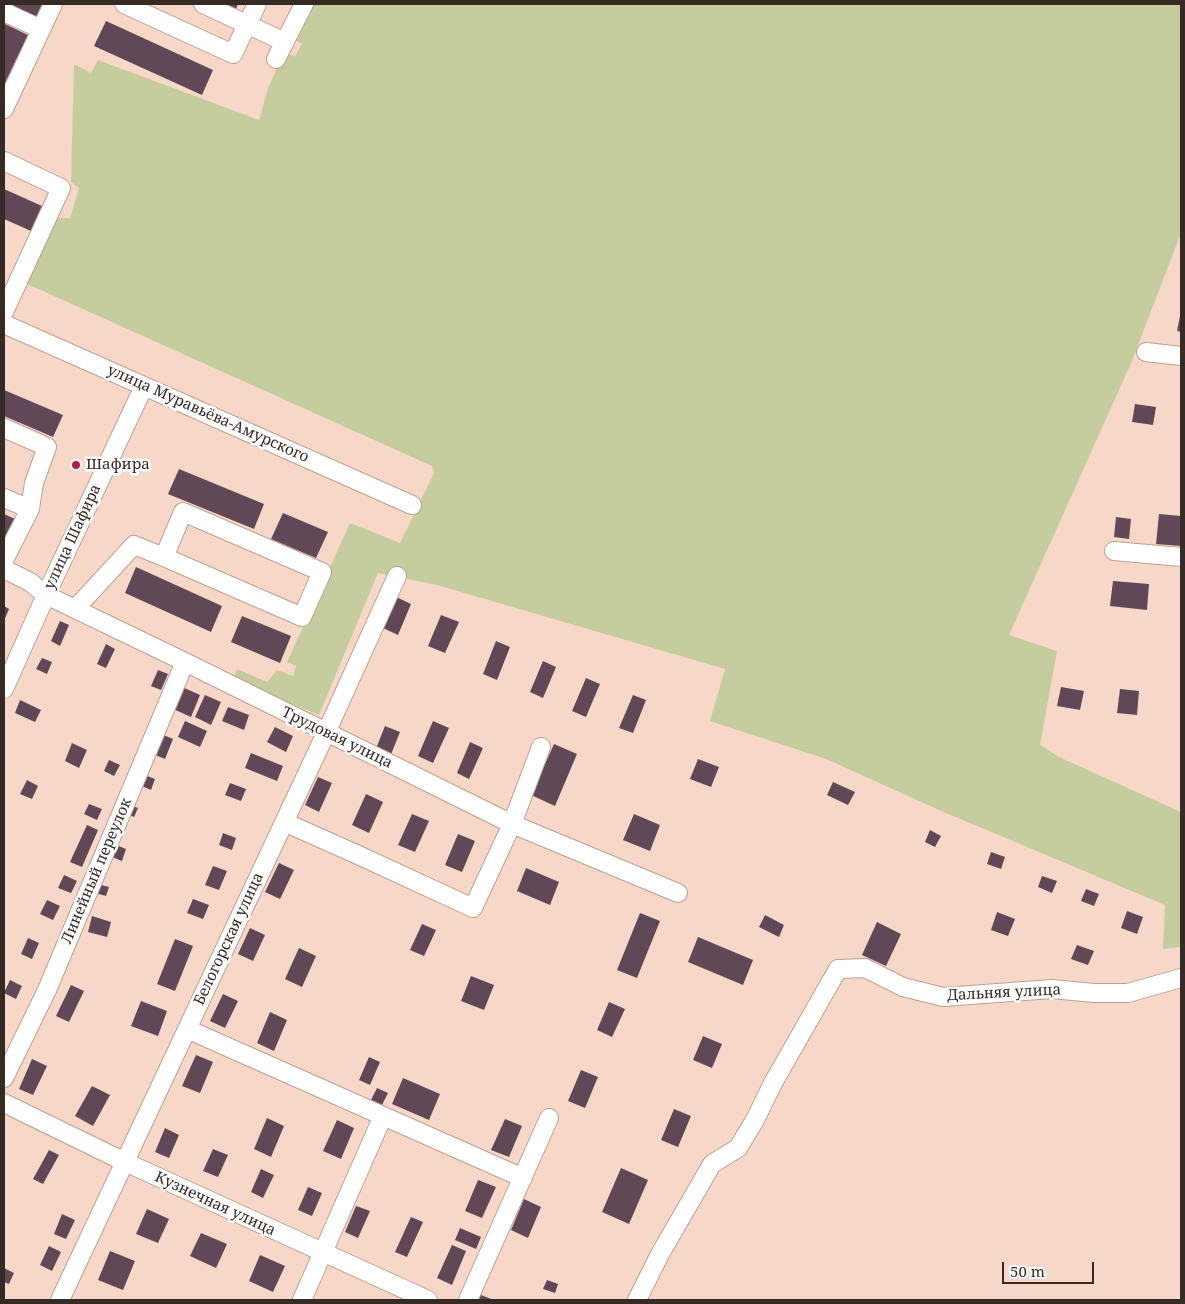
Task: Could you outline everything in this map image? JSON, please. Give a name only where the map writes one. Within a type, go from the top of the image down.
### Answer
[{"type":"street","points":[[4,109],[53,4]]},
{"type":"street","points":[[124,4],[233,54],[256,4]]},
{"type":"street","points":[[204,4],[285,42]]},
{"type":"street","points":[[276,59],[304,4]]},
{"type":"street","points":[[4,12],[41,29]]},
{"type":"street","points":[[4,161],[61,188],[4,312]]},
{"type":"street","name":"улица Муравьёва-Амурского","points":[[4,324],[412,505]]},
{"type":"street","points":[[1146,352],[1181,356]]},
{"type":"street","name":"улица Шафира","points":[[4,689],[144,386]]},
{"type":"street","points":[[4,428],[47,447],[34,483],[30,509],[4,560]]},
{"type":"street","points":[[4,498],[30,509]]},
{"type":"street","points":[[74,609],[134,545],[302,617],[322,572],[183,512],[164,557]]},
{"type":"street","points":[[1114,551],[1181,557]]},
{"type":"street","name":"Трудовая улица","points":[[4,569],[30,582],[46,595],[512,824],[678,893]]},
{"type":"street","name":"Белогорская улица","points":[[60,1300],[326,733],[397,576]]},
{"type":"street","name":"Линейный переулок","points":[[4,1078],[47,990],[185,662]]},
{"type":"street","points":[[284,822],[473,908],[512,824],[541,747]]},
{"type":"street","name":"Дальняя улица","points":[[636,1300],[712,1164],[738,1148],[838,969],[865,968],[903,986],[943,997],[1052,989],[1094,993],[1128,993],[1181,978]]},
{"type":"street","points":[[187,1029],[523,1178]]},
{"type":"street","name":"Кузнечная улица","points":[[4,1103],[125,1162],[428,1300]]},
{"type":"street","points":[[302,1300],[383,1116]]},
{"type":"street","points":[[468,1300],[549,1118]]},
{"type":"green space","points":[[310,4],[1181,4],[1181,233],[1132,361],[1009,635],[1057,651],[1040,745],[1059,757],[1181,812],[1181,947],[1163,949],[1165,905],[939,810],[826,759],[710,721],[725,669],[437,585],[378,573],[319,715],[233,679],[237,669],[267,682],[277,670],[293,676],[296,666],[287,662],[350,523],[400,543],[434,473],[432,466],[25,283],[58,218],[70,218],[79,188],[71,182],[74,64],[91,73],[98,60],[259,120],[268,88],[284,53],[295,56],[302,44],[292,38]]},
{"type":"building","points":[[15,4],[42,4],[36,17],[13,7]]},
{"type":"building","points":[[218,4],[238,4],[235,12]]},
{"type":"building","points":[[106,21],[213,70],[202,95],[94,46]]},
{"type":"building","points":[[5,24],[28,35],[4,85],[4,27]]},
{"type":"building","points":[[4,189],[42,206],[31,231],[4,219]]},
{"type":"building","points":[[1181,316],[1181,332],[1177,331]]},
{"type":"building","points":[[4,390],[63,415],[53,437],[4,416]]},
{"type":"building","points":[[1135,404],[1156,407],[1153,425],[1132,422]]},
{"type":"building","points":[[179,469],[264,504],[254,529],[168,494]]},
{"type":"building","points":[[283,513],[328,532],[316,558],[271,539]]},
{"type":"building","points":[[4,514],[15,519],[4,544]]},
{"type":"building","points":[[1159,514],[1181,516],[1181,546],[1156,544]]},
{"type":"building","points":[[1116,517],[1131,519],[1129,539],[1114,537]]},
{"type":"building","points":[[136,567],[222,606],[211,632],[125,593]]},
{"type":"building","points":[[1113,581],[1149,584],[1147,610],[1110,606]]},
{"type":"building","points":[[394,596],[411,604],[398,635],[381,627]]},
{"type":"building","points":[[4,606],[9,609],[4,621]]},
{"type":"building","points":[[441,615],[459,622],[445,653],[428,646]]},
{"type":"building","points":[[242,616],[291,636],[280,663],[231,642]]},
{"type":"building","points":[[60,621],[69,625],[60,646],[51,641]]},
{"type":"building","points":[[496,641],[510,647],[497,680],[483,674]]},
{"type":"building","points":[[106,644],[115,649],[106,668],[97,664]]},
{"type":"building","points":[[42,658],[52,662],[47,674],[36,669]]},
{"type":"building","points":[[543,661],[556,667],[543,698],[530,692]]},
{"type":"building","points":[[158,670],[168,674],[161,690],[151,686]]},
{"type":"building","points":[[586,678],[600,684],[586,717],[572,711]]},
{"type":"building","points":[[180,686],[200,695],[191,717],[171,708]]},
{"type":"building","points":[[1061,687],[1084,691],[1080,710],[1057,706]]},
{"type":"building","points":[[1120,689],[1139,691],[1137,715],[1117,713]]},
{"type":"building","points":[[205,695],[221,702],[211,725],[195,717]]},
{"type":"building","points":[[633,695],[646,700],[633,733],[619,728]]},
{"type":"building","points":[[20,700],[41,710],[35,722],[15,713]]},
{"type":"building","points":[[228,707],[249,715],[244,730],[222,721]]},
{"type":"building","points":[[185,721],[207,731],[200,747],[178,737]]},
{"type":"building","points":[[433,721],[449,728],[433,763],[418,756]]},
{"type":"building","points":[[385,726],[400,732],[390,757],[375,751]]},
{"type":"building","points":[[275,727],[293,736],[286,752],[267,742]]},
{"type":"building","points":[[161,734],[173,739],[165,759],[153,754]]},
{"type":"building","points":[[470,742],[483,748],[469,779],[457,773]]},
{"type":"building","points":[[72,743],[87,750],[79,768],[65,761]]},
{"type":"building","points":[[554,744],[577,754],[555,806],[531,795]]},
{"type":"building","points":[[251,753],[283,766],[277,781],[245,768]]},
{"type":"building","points":[[698,759],[719,767],[711,787],[690,779]]},
{"type":"building","points":[[109,760],[120,765],[114,776],[104,771]]},
{"type":"building","points":[[142,774],[155,779],[151,790],[137,784]]},
{"type":"building","points":[[318,777],[332,783],[319,812],[305,805]]},
{"type":"building","points":[[27,780],[38,786],[32,799],[20,794]]},
{"type":"building","points":[[833,782],[855,792],[848,805],[827,795]]},
{"type":"building","points":[[230,783],[246,789],[241,801],[225,795]]},
{"type":"building","points":[[366,794],[383,802],[369,833],[352,825]]},
{"type":"building","points":[[89,804],[102,809],[97,820],[84,814]]},
{"type":"building","points":[[131,805],[138,808],[134,817],[127,814]]},
{"type":"building","points":[[412,814],[429,821],[415,852],[398,845]]},
{"type":"building","points":[[634,814],[660,825],[650,851],[623,840]]},
{"type":"building","points":[[87,825],[98,830],[82,867],[70,862]]},
{"type":"building","points":[[930,830],[941,836],[935,847],[925,842]]},
{"type":"building","points":[[223,833],[236,838],[232,850],[219,845]]},
{"type":"building","points":[[458,834],[475,841],[462,872],[445,865]]},
{"type":"building","points":[[116,845],[126,849],[122,861],[112,857]]},
{"type":"building","points":[[991,852],[1005,857],[1001,869],[987,864]]},
{"type":"building","points":[[279,863],[294,870],[280,899],[265,892]]},
{"type":"building","points":[[213,866],[227,871],[219,890],[205,885]]},
{"type":"building","points":[[526,868],[559,882],[550,905],[517,891]]},
{"type":"building","points":[[64,875],[77,881],[71,893],[58,888]]},
{"type":"building","points":[[1042,876],[1057,881],[1052,893],[1038,887]]},
{"type":"building","points":[[97,884],[109,887],[106,896],[95,893]]},
{"type":"building","points":[[1086,889],[1099,894],[1094,906],[1081,901]]},
{"type":"building","points":[[193,899],[209,905],[203,919],[187,913]]},
{"type":"building","points":[[47,900],[60,906],[53,920],[40,914]]},
{"type":"building","points":[[1127,911],[1143,917],[1137,934],[1121,928]]},
{"type":"building","points":[[997,912],[1015,919],[1008,936],[991,930]]},
{"type":"building","points":[[640,913],[660,921],[637,978],[617,970]]},
{"type":"building","points":[[765,915],[784,925],[779,937],[759,927]]},
{"type":"building","points":[[92,916],[111,922],[107,937],[88,932]]},
{"type":"building","points":[[877,922],[901,934],[886,966],[862,955]]},
{"type":"building","points":[[422,924],[436,930],[424,956],[410,950]]},
{"type":"building","points":[[250,928],[265,935],[253,961],[238,954]]},
{"type":"building","points":[[698,937],[753,960],[743,985],[688,962]]},
{"type":"building","points":[[28,938],[39,943],[32,959],[21,954]]},
{"type":"building","points":[[175,939],[193,946],[175,991],[157,984]]},
{"type":"building","points":[[1077,945],[1094,951],[1088,965],[1071,959]]},
{"type":"building","points":[[299,948],[316,956],[302,987],[285,979]]},
{"type":"building","points":[[471,976],[494,985],[484,1010],[461,1001]]},
{"type":"building","points":[[10,980],[22,986],[16,999],[4,993]]},
{"type":"building","points":[[71,985],[84,991],[69,1022],[56,1016]]},
{"type":"building","points":[[223,994],[238,1001],[225,1028],[210,1021]]},
{"type":"building","points":[[141,1001],[167,1011],[158,1036],[131,1026]]},
{"type":"building","points":[[609,1002],[625,1009],[612,1037],[597,1030]]},
{"type":"building","points":[[270,1012],[287,1020],[274,1051],[257,1043]]},
{"type":"building","points":[[703,1036],[722,1044],[712,1068],[693,1060]]},
{"type":"building","points":[[196,1055],[213,1062],[200,1093],[182,1086]]},
{"type":"building","points":[[369,1057],[380,1062],[370,1085],[359,1080]]},
{"type":"building","points":[[32,1059],[47,1066],[33,1095],[19,1089]]},
{"type":"building","points":[[581,1070],[598,1077],[585,1108],[568,1101]]},
{"type":"building","points":[[403,1078],[440,1094],[429,1120],[392,1104]]},
{"type":"building","points":[[92,1086],[110,1095],[93,1126],[75,1116]]},
{"type":"building","points":[[377,1088],[388,1093],[380,1109],[369,1104]]},
{"type":"building","points":[[674,1109],[691,1116],[678,1147],[661,1140]]},
{"type":"building","points":[[267,1118],[284,1126],[271,1157],[254,1149]]},
{"type":"building","points":[[505,1119],[522,1126],[509,1157],[491,1150]]},
{"type":"building","points":[[337,1120],[354,1128],[341,1159],[323,1151]]},
{"type":"building","points":[[165,1128],[179,1135],[169,1158],[155,1152]]},
{"type":"building","points":[[213,1149],[228,1155],[218,1177],[203,1171]]},
{"type":"building","points":[[49,1150],[59,1155],[43,1184],[33,1179]]},
{"type":"building","points":[[621,1168],[648,1180],[629,1224],[602,1212]]},
{"type":"building","points":[[261,1169],[274,1175],[263,1198],[251,1192]]},
{"type":"building","points":[[478,1180],[496,1187],[482,1218],[465,1211]]},
{"type":"building","points":[[308,1187],[322,1193],[312,1216],[298,1210]]},
{"type":"building","points":[[524,1199],[541,1207],[528,1238],[511,1230]]},
{"type":"building","points":[[356,1206],[370,1211],[358,1238],[345,1232]]},
{"type":"building","points":[[147,1209],[169,1219],[158,1243],[136,1234]]},
{"type":"building","points":[[62,1214],[75,1220],[66,1239],[54,1234]]},
{"type":"building","points":[[411,1217],[423,1222],[407,1257],[395,1252]]},
{"type":"building","points":[[460,1228],[481,1237],[476,1249],[455,1240]]},
{"type":"building","points":[[201,1233],[227,1244],[216,1268],[190,1256]]},
{"type":"building","points":[[452,1245],[466,1251],[452,1285],[437,1278]]},
{"type":"building","points":[[49,1246],[61,1252],[52,1271],[40,1265]]},
{"type":"building","points":[[110,1251],[135,1261],[123,1290],[98,1280]]},
{"type":"building","points":[[260,1255],[285,1266],[273,1292],[249,1281]]},
{"type":"building","points":[[4,1268],[14,1273],[9,1284],[4,1282]]},
{"type":"building","points":[[547,1280],[558,1284],[555,1293],[543,1289]]},
{"type":"building","points":[[481,1295],[494,1300],[478,1300]]},
{"type":"place","name":"Шафира","points":[[76,465]]}]
